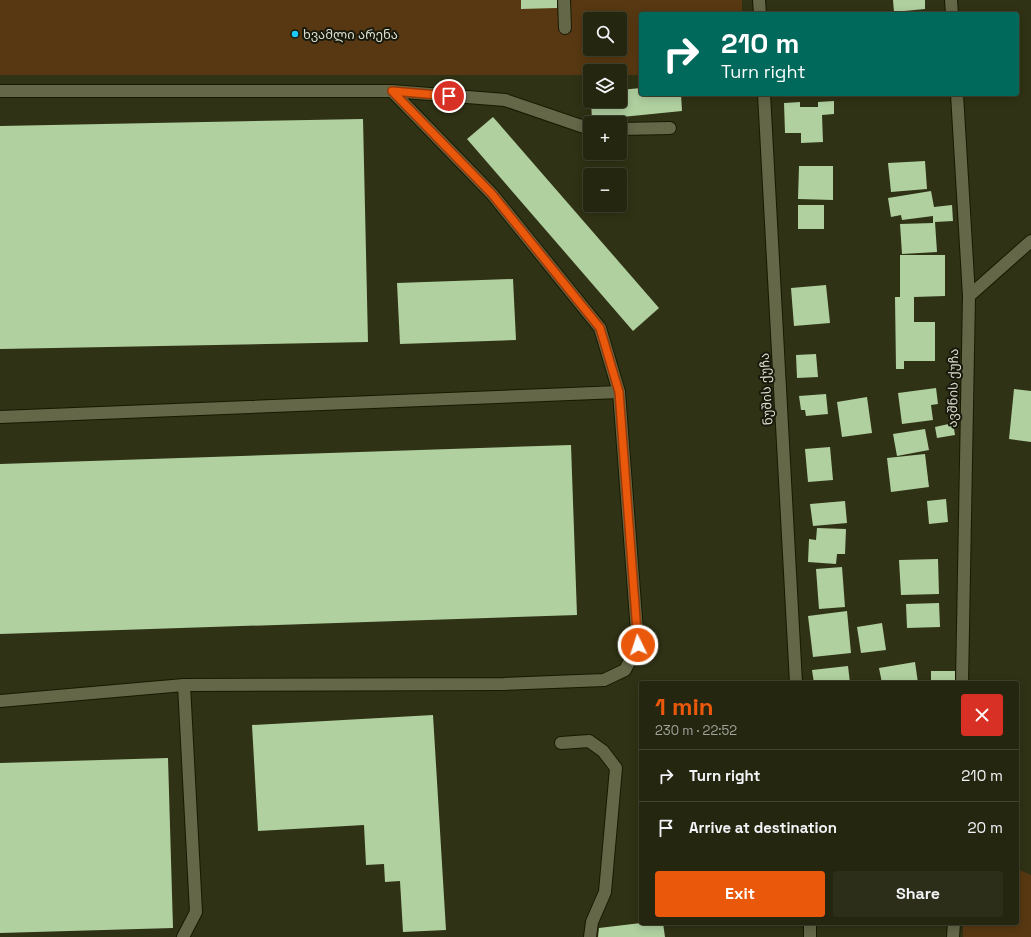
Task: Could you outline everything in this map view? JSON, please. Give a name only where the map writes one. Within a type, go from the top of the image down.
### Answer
[{"type":"street","points":[[564,0],[565,28]]},
{"type":"street","points":[[759,0],[760,12]]},
{"type":"street","points":[[952,0],[952,12]]},
{"type":"street","points":[[0,91],[392,91],[505,100],[583,127]]},
{"type":"street","points":[[0,701],[184,685],[504,684],[604,680],[625,670],[638,645],[619,392],[600,328],[492,194],[392,91]]},
{"type":"street","name":"ნუშის ქუჩა","points":[[764,96],[796,681]]},
{"type":"street","name":"ავშნის ქუჩა","points":[[957,96],[969,296],[962,681]]},
{"type":"street","points":[[627,129],[670,128]]},
{"type":"street","points":[[969,296],[1031,241]]},
{"type":"street","points":[[0,416],[619,392]]},
{"type":"street","points":[[183,937],[196,912],[184,685]]},
{"type":"street","points":[[561,743],[589,741],[603,751],[616,768],[605,892],[592,922],[590,937]]},
{"type":"street","points":[[810,925],[810,937]]},
{"type":"street","points":[[953,937],[954,925]]},
{"type":"shaded area","name":"ხვამლი არენა","points":[[0,0],[742,0],[742,12],[639,12],[639,75],[627,75],[627,64],[583,64],[583,75],[0,75]]},
{"type":"shaded area","points":[[1019,870],[1031,875],[1031,937],[963,937],[963,925],[1019,925]]},
{"type":"building","points":[[521,0],[557,0],[557,8],[521,9]]},
{"type":"building","points":[[893,0],[925,0],[925,9],[894,12]]},
{"type":"building","points":[[639,88],[639,96],[681,96],[682,111],[627,116],[592,116],[591,108],[627,108],[627,89]]},
{"type":"building","points":[[834,101],[834,114],[822,115],[823,142],[801,143],[801,133],[785,133],[784,103],[800,102],[800,107],[818,107],[818,102]]},
{"type":"building","points":[[493,117],[659,308],[633,331],[467,139]]},
{"type":"building","points":[[363,119],[368,342],[0,349],[0,126]]},
{"type":"building","points":[[925,161],[927,189],[891,192],[888,163]]},
{"type":"building","points":[[799,166],[833,166],[833,200],[798,199]]},
{"type":"building","points":[[931,191],[934,207],[952,205],[953,221],[935,222],[937,252],[902,254],[900,224],[933,223],[933,216],[902,220],[901,215],[891,217],[888,198]]},
{"type":"building","points":[[798,205],[824,205],[824,229],[798,229]]},
{"type":"building","points":[[900,255],[945,255],[945,296],[914,297],[914,322],[935,322],[935,361],[904,361],[904,369],[896,369],[895,297],[900,297]]},
{"type":"building","points":[[513,279],[516,340],[400,344],[397,283]]},
{"type":"building","points":[[826,285],[830,323],[794,326],[791,288]]},
{"type":"building","points":[[816,354],[818,377],[797,378],[796,355]]},
{"type":"building","points":[[936,388],[938,404],[931,405],[933,420],[902,424],[898,393]]},
{"type":"building","points":[[1014,389],[1031,391],[1031,442],[1009,439]]},
{"type":"building","points":[[826,394],[828,414],[806,416],[805,410],[801,410],[799,396]]},
{"type":"building","points":[[867,397],[872,433],[842,437],[837,402]]},
{"type":"building","points":[[953,423],[955,435],[937,438],[935,427]]},
{"type":"building","points":[[925,429],[929,450],[897,456],[893,434]]},
{"type":"building","points":[[571,445],[577,615],[0,634],[0,464]]},
{"type":"building","points":[[830,447],[833,480],[808,482],[805,449]]},
{"type":"building","points":[[925,454],[929,487],[891,492],[887,458]]},
{"type":"building","points":[[946,499],[948,522],[929,524],[927,501]]},
{"type":"building","points":[[845,501],[847,523],[813,526],[810,504]]},
{"type":"building","points":[[817,528],[846,529],[845,554],[837,554],[836,564],[808,562],[809,539],[816,540]]},
{"type":"building","points":[[938,559],[939,594],[901,595],[899,560]]},
{"type":"building","points":[[842,567],[845,607],[819,609],[816,569]]},
{"type":"building","points":[[939,603],[940,627],[907,628],[906,604]]},
{"type":"building","points":[[847,611],[851,653],[813,657],[808,616]]},
{"type":"building","points":[[882,623],[886,650],[861,653],[857,627]]},
{"type":"building","points":[[915,662],[918,681],[882,681],[879,668]]},
{"type":"building","points":[[848,666],[850,681],[814,681],[812,670]]},
{"type":"building","points":[[931,671],[955,671],[955,681],[931,681]]},
{"type":"building","points":[[433,715],[446,930],[403,932],[400,881],[385,882],[384,864],[366,865],[364,825],[258,831],[252,725]]},
{"type":"building","points":[[168,758],[173,928],[0,933],[0,763]]},
{"type":"building","points":[[639,923],[639,925],[663,925],[665,937],[598,937],[599,928]]},
{"type":"place","name":"ხვამლი არენა","points":[[295,34]]},
{"type":"route","points":[[449,96],[392,91],[492,194],[600,328],[619,392],[638,645]]}]
